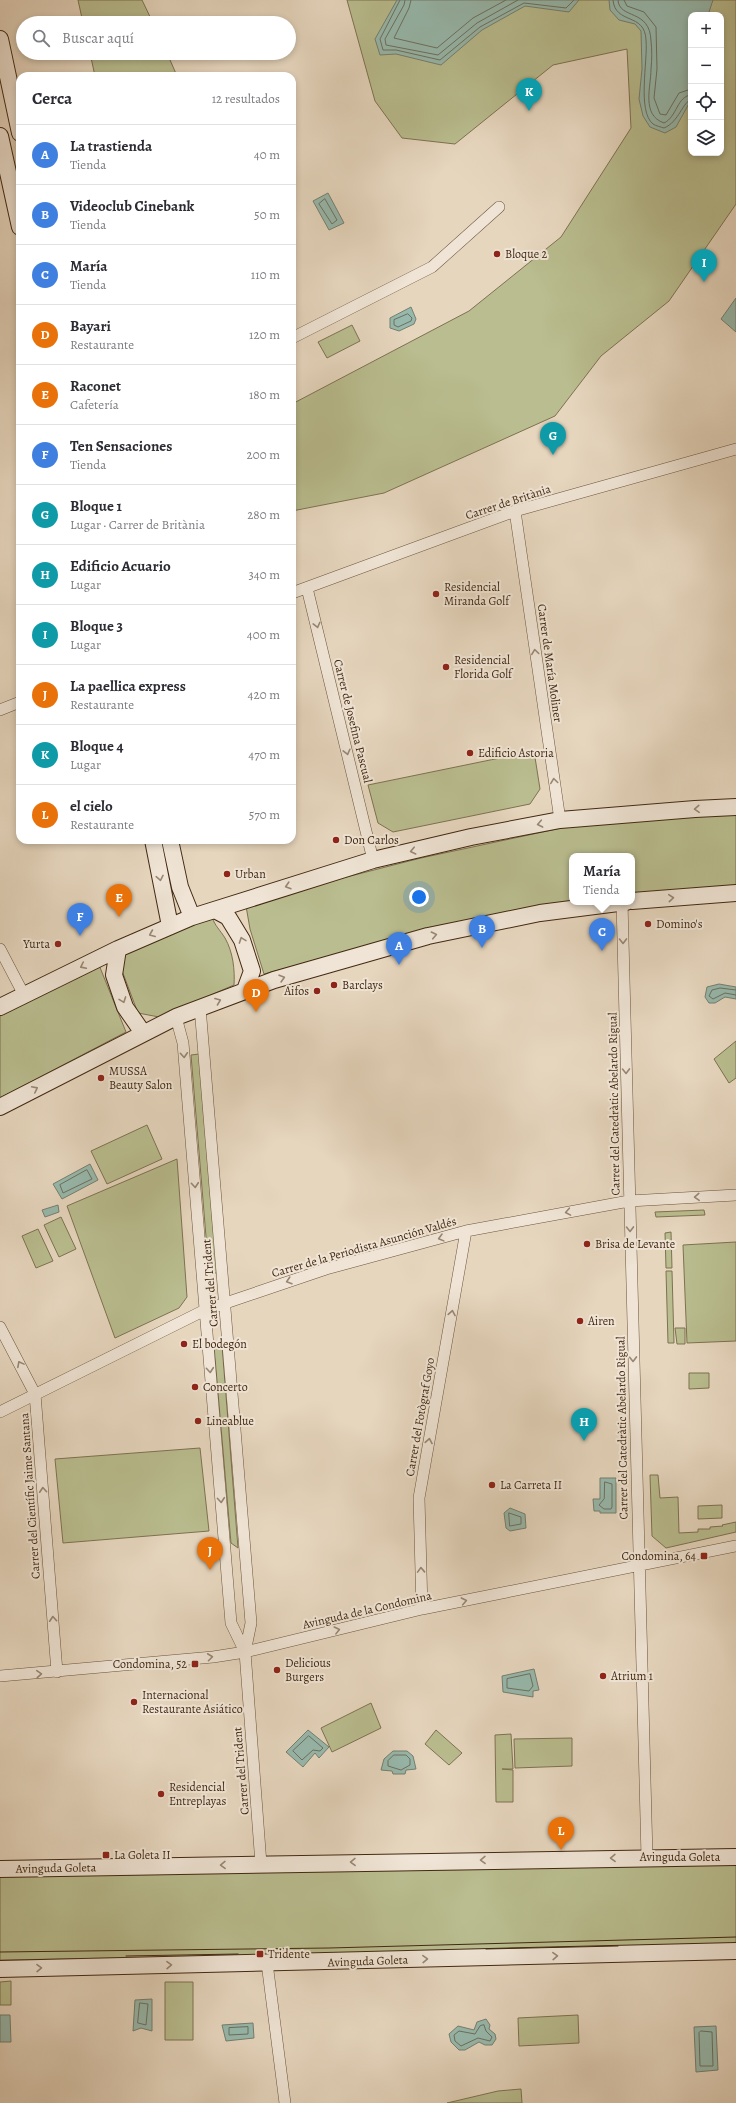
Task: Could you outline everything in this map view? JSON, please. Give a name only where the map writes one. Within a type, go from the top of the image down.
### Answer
[{"type":"street","points":[[0,39],[16,114]]},
{"type":"street","points":[[0,136],[16,209]]},
{"type":"street","points":[[296,336],[432,268],[499,207]]},
{"type":"street","name":"Carrer de Britània","points":[[296,592],[514,511],[736,449]]},
{"type":"street","name":"Carrer de María Moliner","points":[[514,511],[560,820]]},
{"type":"street","name":"Carrer de Josefina Pascual","points":[[307,588],[373,860]]},
{"type":"street","points":[[0,710],[16,704]]},
{"type":"street","points":[[0,1007],[118,948],[192,917],[373,860],[471,837],[560,820],[736,807]]},
{"type":"street","points":[[154,844],[170,926]]},
{"type":"street","points":[[171,844],[180,888],[192,917]]},
{"type":"street","points":[[635,901],[736,893]]},
{"type":"street","points":[[0,1107],[176,1017],[245,990],[428,936],[540,913],[600,905]]},
{"type":"street","name":"Carrer del Catedràtic Abelardo Rigual","points":[[622,905],[647,1858]]},
{"type":"street","points":[[214,910],[228,916],[242,940],[252,971],[245,990]]},
{"type":"street","points":[[118,948],[114,975],[125,1007],[143,1033]]},
{"type":"street","points":[[0,949],[24,994]]},
{"type":"street","name":"Carrer del Trident","points":[[200,1007],[251,1623],[245,1652],[261,1864]]},
{"type":"street","name":"Carrer del Trident","points":[[176,1017],[183,1043],[231,1623],[245,1652]]},
{"type":"street","name":"Carrer de la Periodista Asunción Valdés","points":[[0,1412],[205,1310],[326,1269],[466,1231],[629,1201],[736,1195]]},
{"type":"street","name":"Carrer del Fotògraf Goyo","points":[[422,1609],[419,1498],[466,1231]]},
{"type":"street","name":"Carrer del Científic Jaime Santana","points":[[0,1326],[36,1394],[57,1672]]},
{"type":"street","name":"Avinguda de la Condomina","points":[[0,1676],[213,1657],[245,1652],[422,1609],[736,1546]]},
{"type":"street","name":"Avinguda Goleta","points":[[0,1869],[736,1857]]},
{"type":"street","name":"Avinguda Goleta","points":[[0,1969],[736,1951]]},
{"type":"street","points":[[267,1963],[285,2103]]},
{"type":"green space","points":[[78,0],[142,0],[150,16],[81,16]]},
{"type":"green space","points":[[347,0],[736,0],[736,204],[669,301],[601,356],[555,416],[384,493],[296,510],[296,402],[469,311],[561,237],[631,128],[627,49],[553,65],[455,144],[402,138],[375,101]]},
{"type":"green space","points":[[92,60],[170,60],[175,72],[94,72]]},
{"type":"green space","points":[[352,325],[360,341],[327,358],[318,342]]},
{"type":"green space","points":[[534,751],[540,789],[530,804],[393,832],[378,823],[368,785]]},
{"type":"green space","points":[[736,812],[736,888],[635,896],[635,853],[569,853],[569,903],[421,931],[264,974],[250,929],[246,906],[327,882],[421,858],[566,827]]},
{"type":"green space","points":[[212,917],[228,943],[232,955],[234,985],[159,1017],[138,1013],[121,968],[127,951]]},
{"type":"green space","points":[[99,965],[126,1032],[0,1098],[0,1016]]},
{"type":"green space","points":[[736,1041],[736,1078],[729,1083],[714,1059]]},
{"type":"green space","points":[[199,1054],[217,1273],[209,1273],[191,1055]]},
{"type":"green space","points":[[147,1125],[162,1159],[107,1184],[91,1151]]},
{"type":"green space","points":[[177,1159],[187,1297],[179,1308],[115,1338],[67,1206]]},
{"type":"green space","points":[[704,1210],[705,1215],[656,1217],[655,1212]]},
{"type":"green space","points":[[61,1217],[76,1249],[59,1257],[44,1225]]},
{"type":"green space","points":[[38,1229],[53,1261],[36,1268],[22,1236]]},
{"type":"green space","points":[[671,1232],[672,1268],[666,1268],[665,1233]]},
{"type":"green space","points":[[736,1242],[736,1341],[687,1343],[683,1245]]},
{"type":"green space","points":[[666,1271],[672,1271],[674,1343],[668,1343]]},
{"type":"green space","points":[[675,1328],[685,1328],[685,1344],[677,1344]]},
{"type":"green space","points":[[222,1345],[238,1548],[231,1543],[214,1346]]},
{"type":"green space","points":[[689,1373],[709,1373],[709,1388],[689,1389]]},
{"type":"green space","points":[[200,1448],[209,1531],[63,1543],[55,1459]]},
{"type":"green space","points":[[650,1475],[658,1475],[660,1498],[678,1497],[679,1533],[698,1532],[698,1529],[710,1529],[710,1527],[723,1526],[722,1525],[736,1522],[736,1532],[666,1548],[652,1536]]},
{"type":"green space","points":[[722,1505],[722,1518],[698,1519],[698,1506]]},
{"type":"green space","points":[[371,1703],[381,1728],[332,1752],[321,1728]]},
{"type":"green space","points":[[436,1730],[462,1753],[449,1765],[425,1744]]},
{"type":"green space","points":[[511,1734],[513,1769],[502,1769],[513,1770],[513,1802],[496,1802],[495,1735]]},
{"type":"green space","points":[[572,1738],[572,1766],[515,1768],[514,1739]]},
{"type":"green space","points":[[736,1864],[736,1945],[731,1948],[0,1960],[0,1874]]},
{"type":"green space","points":[[11,1981],[11,2005],[0,2005],[0,1982]]},
{"type":"green space","points":[[165,1982],[193,1982],[193,2040],[165,2040]]},
{"type":"green space","points":[[578,2015],[579,2043],[519,2046],[518,2018]]},
{"type":"green space","points":[[521,2089],[522,2103],[447,2103],[498,2091]]},
{"type":"water","points":[[397,0],[579,0],[569,12],[525,6],[482,30],[441,65],[396,54],[380,55],[375,39]]},
{"type":"water","points":[[609,0],[713,0],[709,12],[688,12],[688,105],[676,127],[665,133],[650,127],[643,116],[639,99],[642,69],[641,31],[635,24],[619,20],[610,10]]},
{"type":"water","points":[[328,193],[344,223],[329,230],[313,201]]},
{"type":"water","points":[[736,298],[736,332],[721,319]]},
{"type":"water","points":[[411,307],[416,319],[414,324],[399,331],[390,328],[390,318]]},
{"type":"water","points":[[719,984],[736,987],[736,999],[725,997],[715,1003],[709,1003],[705,997],[707,987]]},
{"type":"water","points":[[90,1164],[98,1180],[62,1199],[53,1184]]},
{"type":"water","points":[[58,1205],[59,1212],[45,1217],[42,1210]]},
{"type":"water","points":[[600,1478],[616,1478],[616,1513],[600,1513],[600,1511],[594,1511],[593,1499],[600,1499]]},
{"type":"water","points":[[510,1508],[525,1514],[526,1528],[510,1531],[506,1528],[504,1513]]},
{"type":"water","points":[[534,1669],[539,1690],[533,1691],[533,1697],[503,1692],[502,1676]]},
{"type":"water","points":[[308,1730],[329,1747],[319,1758],[315,1753],[303,1767],[286,1752]]},
{"type":"water","points":[[393,1751],[407,1751],[413,1756],[416,1769],[406,1770],[405,1774],[393,1774],[392,1771],[381,1770],[384,1759]]},
{"type":"water","points":[[152,1999],[152,2031],[141,2028],[133,2031],[135,2000]]},
{"type":"water","points":[[0,2015],[10,2015],[11,2042],[0,2042]]},
{"type":"water","points":[[486,2019],[490,2025],[489,2029],[495,2034],[496,2039],[492,2045],[485,2045],[479,2042],[465,2050],[459,2050],[451,2042],[449,2034],[458,2026],[474,2030],[477,2022]]},
{"type":"water","points":[[253,2023],[254,2038],[226,2041],[222,2025]]},
{"type":"water","points":[[716,2026],[718,2070],[696,2072],[694,2027]]},
{"type":"tram line","points":[[0,1952],[329,1948],[736,1937]]},
{"type":"tram line","points":[[486,1949],[618,1946]]},
{"type":"tram line","points":[[126,1956],[238,1954]]},
{"type":"place","name":"Bloque 4","points":[[529,111]]},
{"type":"place","name":"Bloque 2","points":[[497,254]]},
{"type":"place","name":"Bloque 3","points":[[704,282]]},
{"type":"place","name":"Bloque 1","points":[[553,455]]},
{"type":"place","name":"Residencial Miranda Golf","points":[[436,594]]},
{"type":"place","name":"Residencial Florida Golf","points":[[446,667]]},
{"type":"place","name":"Edificio Astoria","points":[[470,753]]},
{"type":"place","name":"Don Carlos","points":[[336,840]]},
{"type":"place","name":"Urban","points":[[227,874]]},
{"type":"place","name":"Raconet","points":[[119,917]]},
{"type":"place","name":"Domino's","points":[[648,924]]},
{"type":"place","name":"Ten Sensaciones","points":[[80,936]]},
{"type":"place","name":"Yurta","points":[[58,944]]},
{"type":"place","name":"Videoclub Cinebank","points":[[482,948]]},
{"type":"place","name":"María","points":[[602,951]]},
{"type":"place","name":"La trastienda","points":[[399,965]]},
{"type":"place","name":"Barclays","points":[[334,985]]},
{"type":"place","name":"Aifos","points":[[317,991]]},
{"type":"place","name":"Bayari","points":[[256,1012]]},
{"type":"place","name":"MUSSA Beauty Salon","points":[[101,1078]]},
{"type":"place","name":"Brisa de Levante","points":[[587,1244]]},
{"type":"place","name":"Airen","points":[[580,1321]]},
{"type":"place","name":"El bodegón","points":[[184,1344]]},
{"type":"place","name":"Concerto","points":[[195,1387]]},
{"type":"place","name":"Lineablue","points":[[198,1421]]},
{"type":"place","name":"Edificio Acuario","points":[[584,1441]]},
{"type":"place","name":"La Carreta II","points":[[492,1485]]},
{"type":"place","name":"Condomina, 64","points":[[704,1556]]},
{"type":"place","name":"La paellica express","points":[[210,1570]]},
{"type":"place","name":"Condomina, 52","points":[[195,1664]]},
{"type":"place","name":"Delicious Burgers","points":[[277,1670]]},
{"type":"place","name":"Atrium 1","points":[[603,1676]]},
{"type":"place","name":"Internacional Restaurante Asiático","points":[[134,1702]]},
{"type":"place","name":"Residencial Entreplayas","points":[[161,1794]]},
{"type":"place","name":"el cielo","points":[[561,1850]]},
{"type":"place","name":"La Goleta II","points":[[106,1855]]},
{"type":"place","name":"Tridente","points":[[260,1954]]}]
